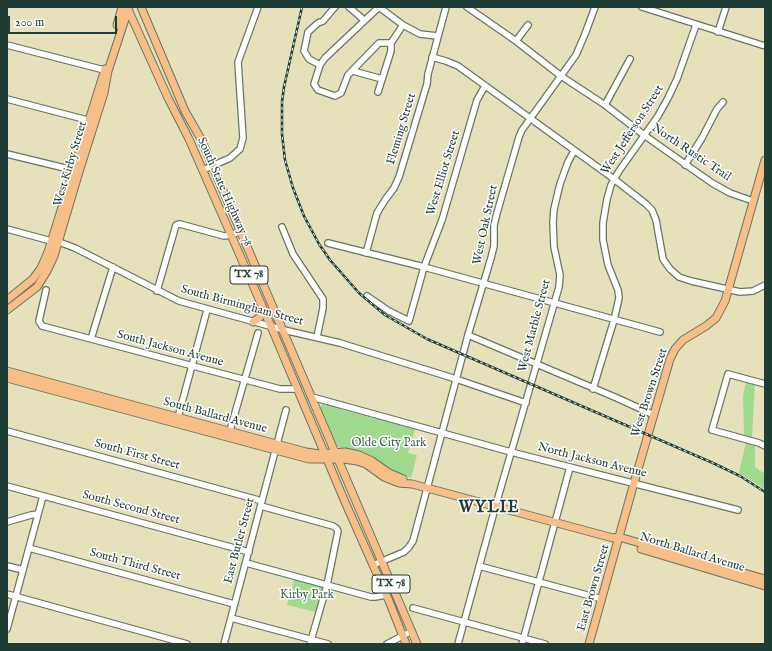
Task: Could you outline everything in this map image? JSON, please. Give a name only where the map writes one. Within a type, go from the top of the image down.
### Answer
[{"type":"main road","name":"South State Highway 78","points":[[140,7],[185,111],[202,139],[337,456]]},
{"type":"main road","name":"South State Highway 78","points":[[127,8],[168,98],[189,139],[232,235],[326,457]]},
{"type":"main road","name":"West Kirby Street","points":[[106,71],[127,8]]},
{"type":"main road","name":"West Kirby Street","points":[[7,310],[36,287],[47,271],[92,121],[104,93],[106,71],[127,8]]},
{"type":"main road","points":[[124,19],[128,17],[133,20]]},
{"type":"main road","points":[[168,98],[178,94]]},
{"type":"main road","name":"West Brown Street","points":[[617,539],[670,359],[675,349],[690,335],[706,326],[716,318],[725,301],[765,160]]},
{"type":"main road","name":"West Kirby Street","points":[[7,300],[33,279],[41,268],[55,241]]},
{"type":"main road","points":[[253,322],[260,317],[263,307]]},
{"type":"main road","name":"South Ballard Avenue","points":[[7,371],[92,398]]},
{"type":"main road","name":"South Ballard Avenue","points":[[7,378],[92,398],[229,434],[276,447],[309,459],[349,453],[363,456],[372,460],[389,473],[412,484],[427,488]]},
{"type":"main road","points":[[309,453],[316,449],[318,438]]},
{"type":"main road","name":"South Ballard Avenue","points":[[276,447],[326,457]]},
{"type":"main road","name":"South Ballard Avenue","points":[[337,456],[366,464],[381,475],[392,480],[405,484],[412,484]]},
{"type":"main road","name":"TX 78","points":[[337,456],[417,644]]},
{"type":"main road","name":"TX 78","points":[[326,457],[406,644]]},
{"type":"main road","points":[[346,476],[348,467],[354,460]]},
{"type":"main road","name":"North Ballard Avenue","points":[[427,488],[765,579]]},
{"type":"main road","name":"North Ballard Avenue","points":[[617,539],[765,586]]},
{"type":"main road","name":"East Brown Street","points":[[589,644],[617,539]]},
{"type":"street","points":[[203,170],[230,158],[240,149],[243,138],[238,62],[258,7]]},
{"type":"street","points":[[320,65],[309,59],[304,51],[308,32],[318,23],[323,21],[335,7]]},
{"type":"street","points":[[349,7],[364,20]]},
{"type":"street","points":[[391,42],[379,43],[348,75],[341,93],[335,96],[318,90],[314,84],[320,65],[324,58],[379,7],[403,25],[420,34],[437,36]]},
{"type":"street","name":"Fleming Street","points":[[366,253],[377,213],[384,200],[394,188],[399,177],[427,84],[437,36],[446,7]]},
{"type":"street","name":"North Rustic Trail","points":[[467,7],[712,183],[730,193],[753,201]]},
{"type":"street","name":"West Oak Street","points":[[373,565],[404,552],[411,545],[468,335],[494,246],[494,225],[519,137],[522,130],[576,55],[594,7]]},
{"type":"street","points":[[642,7],[765,46]]},
{"type":"street","points":[[718,32],[726,7]]},
{"type":"street","points":[[378,92],[391,51],[391,42],[403,25]]},
{"type":"street","points":[[516,41],[528,25]]},
{"type":"street","name":"West Jefferson Street","points":[[593,389],[614,320],[619,295],[605,252],[603,223],[606,199],[614,179],[661,110],[677,79],[696,25]]},
{"type":"street","points":[[7,45],[106,71]]},
{"type":"street","points":[[432,57],[458,66],[614,179],[646,204],[652,210],[656,220],[663,258],[674,274],[691,281],[740,292],[749,292],[765,285]]},
{"type":"street","points":[[604,105],[630,59]]},
{"type":"street","points":[[352,71],[382,79]]},
{"type":"street","name":"West Elliot Street","points":[[367,296],[389,311],[409,321],[424,267],[442,220],[477,100],[485,86]]},
{"type":"street","points":[[7,99],[92,121]]},
{"type":"street","points":[[685,164],[699,143],[716,109],[723,102]]},
{"type":"street","name":"West Marble Street","points":[[458,644],[495,507],[560,281],[554,247],[554,209],[560,184],[568,162],[574,151]]},
{"type":"street","points":[[7,154],[76,171]]},
{"type":"street","points":[[157,291],[176,225],[180,224],[224,236],[232,235],[241,231]]},
{"type":"street","points":[[282,227],[294,254],[323,299],[323,308],[317,337]]},
{"type":"street","name":"South Birmingham Street","points":[[7,229],[55,241],[112,267],[179,301],[206,310],[284,330],[340,342],[526,403]]},
{"type":"street","points":[[328,243],[424,267],[660,332]]},
{"type":"street","points":[[91,339],[112,267]]},
{"type":"street","name":"South Jackson Avenue","points":[[46,290],[39,321],[42,326],[280,389],[298,389]]},
{"type":"street","points":[[177,421],[206,310]]},
{"type":"street","points":[[229,434],[258,333]]},
{"type":"street","points":[[468,335],[654,415]]},
{"type":"street","points":[[765,384],[728,374],[712,430],[765,446]]},
{"type":"street","points":[[312,397],[442,433]]},
{"type":"street","name":"East Butler Street","points":[[224,644],[286,410]]},
{"type":"street","name":"South First Street","points":[[7,431],[261,504],[336,528],[338,536],[327,585]]},
{"type":"street","name":"North Jackson Avenue","points":[[442,433],[738,510]]},
{"type":"street","points":[[523,641],[570,467]]},
{"type":"street","name":"South Second Street","points":[[7,486],[249,552]]},
{"type":"street","points":[[7,629],[43,496]]},
{"type":"street","points":[[7,522],[31,514],[38,514]]},
{"type":"street","name":"South Third Street","points":[[29,548],[234,604]]},
{"type":"street","points":[[246,563],[375,598],[386,595]]},
{"type":"street","points":[[7,566],[23,570]]},
{"type":"street","points":[[479,566],[602,599]]},
{"type":"street","points":[[311,642],[327,585]]},
{"type":"street","points":[[7,594],[187,644]]},
{"type":"street","points":[[413,608],[464,622],[523,641],[545,644]]},
{"type":"street","points":[[231,618],[311,642],[328,644]]},
{"type":"street","points":[[387,644],[412,631]]},
{"type":"green space","points":[[746,381],[755,383],[752,436],[755,446],[755,467],[765,474],[765,489],[739,473],[746,442],[744,434],[743,396]]},
{"type":"green space","name":"Olde City Park","points":[[322,404],[415,429],[408,453],[417,455],[411,478],[393,472],[363,453],[340,448],[336,444],[320,407]]},
{"type":"green space","name":"Kirby Park","points":[[294,579],[323,587],[316,612],[287,605]]},
{"type":"railway","points":[[302,7],[282,102],[282,134],[285,160],[293,188],[304,216],[319,244],[330,260],[359,293],[385,315],[427,339],[713,463],[740,476],[765,492]]},
{"type":"district","name":"WYLIE","points":[[489,509]]}]
